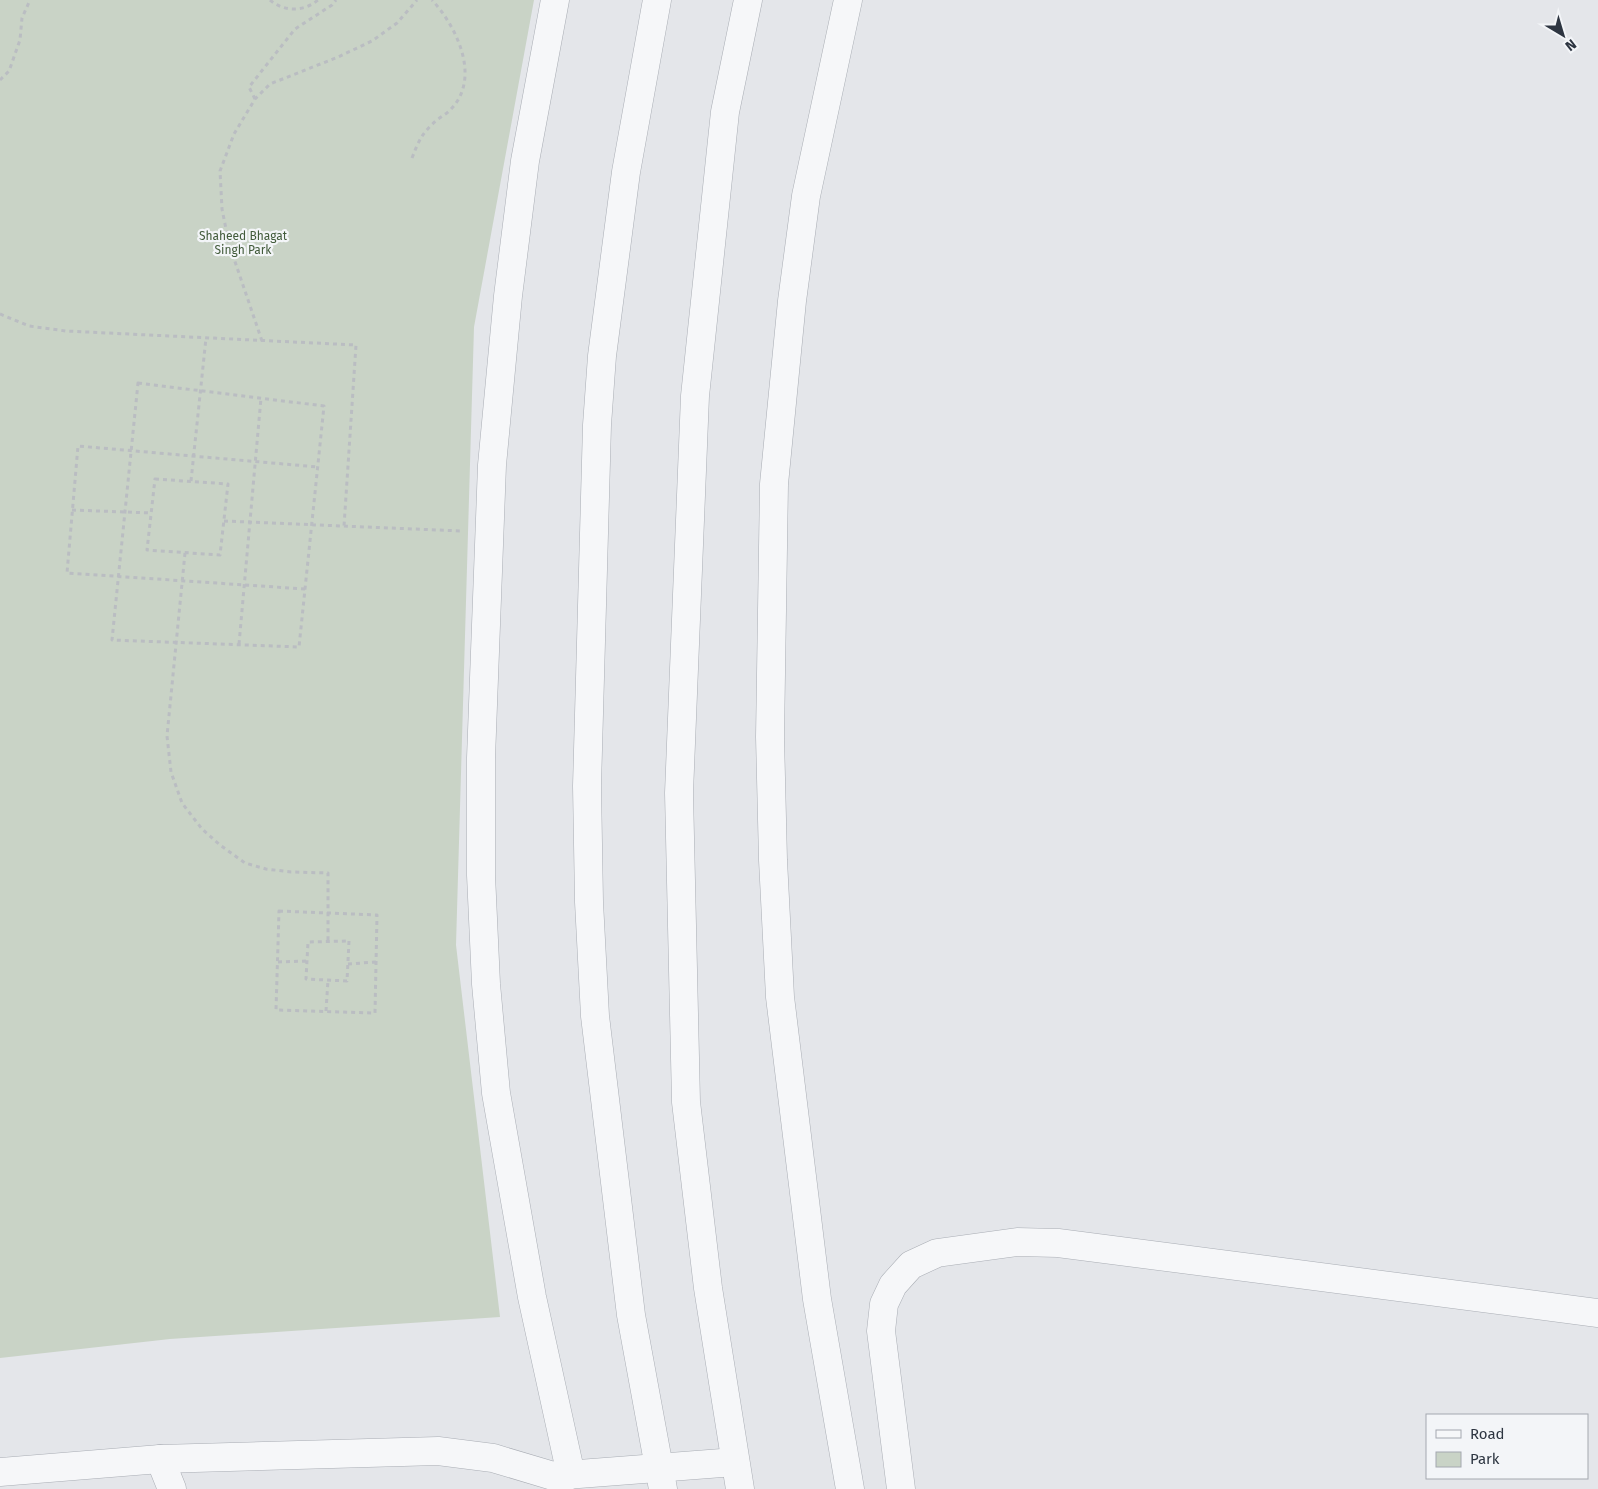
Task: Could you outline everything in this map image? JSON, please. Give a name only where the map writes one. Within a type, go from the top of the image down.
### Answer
[{"type":"street","points":[[555,0],[525,161],[492,465],[481,758],[481,875],[486,984],[496,1093],[562,1476]]},
{"type":"street","points":[[657,0],[626,172],[602,356],[597,425],[587,786],[589,902],[595,1016],[631,1315],[661,1479]]},
{"type":"street","points":[[740,1489],[708,1288],[686,1102],[679,793],[695,396],[724,112],[748,0]]},
{"type":"street","points":[[848,0],[806,196],[792,300],[774,484],[770,737],[773,860],[780,997],[817,1298],[850,1489]]},
{"type":"street","points":[[901,1489],[881,1331],[884,1304],[893,1286],[911,1265],[937,1253],[1016,1242],[1058,1243],[1598,1313]]},
{"type":"street","points":[[0,1472],[160,1459],[438,1451],[493,1458],[562,1476],[661,1479],[736,1462]]},
{"type":"street","points":[[160,1459],[172,1489]]},
{"type":"street","points":[[528,1489],[562,1476]]},
{"type":"path","points":[[0,80],[9,71],[20,40],[22,18],[30,0]]},
{"type":"path","points":[[270,0],[283,8],[294,10],[306,7],[318,0]]},
{"type":"path","points":[[255,99],[249,87],[295,29],[332,5],[336,0]]},
{"type":"path","points":[[262,341],[229,244],[222,209],[220,171],[234,134],[255,99],[270,84],[338,57],[372,41],[397,23],[416,0]]},
{"type":"path","points":[[412,158],[420,137],[436,120],[452,108],[463,90],[465,67],[459,41],[446,16],[432,0]]},
{"type":"path","points":[[0,314],[29,326],[66,331],[356,345],[344,526]]},
{"type":"path","points":[[191,481],[206,338]]},
{"type":"path","points":[[138,383],[261,398],[324,406],[299,647],[112,640],[138,383]]},
{"type":"path","points":[[239,644],[261,398]]},
{"type":"path","points":[[305,589],[67,573],[78,446],[318,467]]},
{"type":"path","points":[[155,478],[191,481],[228,484],[220,555],[147,550],[155,478]]},
{"type":"path","points":[[72,510],[152,513]]},
{"type":"path","points":[[224,521],[490,533]]},
{"type":"path","points":[[185,553],[167,736],[171,772],[182,803],[202,829],[245,863],[266,869],[328,873],[328,941]]},
{"type":"path","points":[[279,911],[327,913],[377,915],[375,1013],[276,1010],[279,911]]},
{"type":"path","points":[[328,941],[349,941],[347,981],[306,979],[308,942],[328,941]]},
{"type":"path","points":[[278,962],[307,961]]},
{"type":"path","points":[[348,964],[376,962]]},
{"type":"path","points":[[326,1011],[328,980]]},
{"type":"green space","name":"Shaheed Bhagat Singh Park","points":[[0,0],[534,0],[474,327],[456,945],[500,1317],[170,1339],[0,1358]]}]
